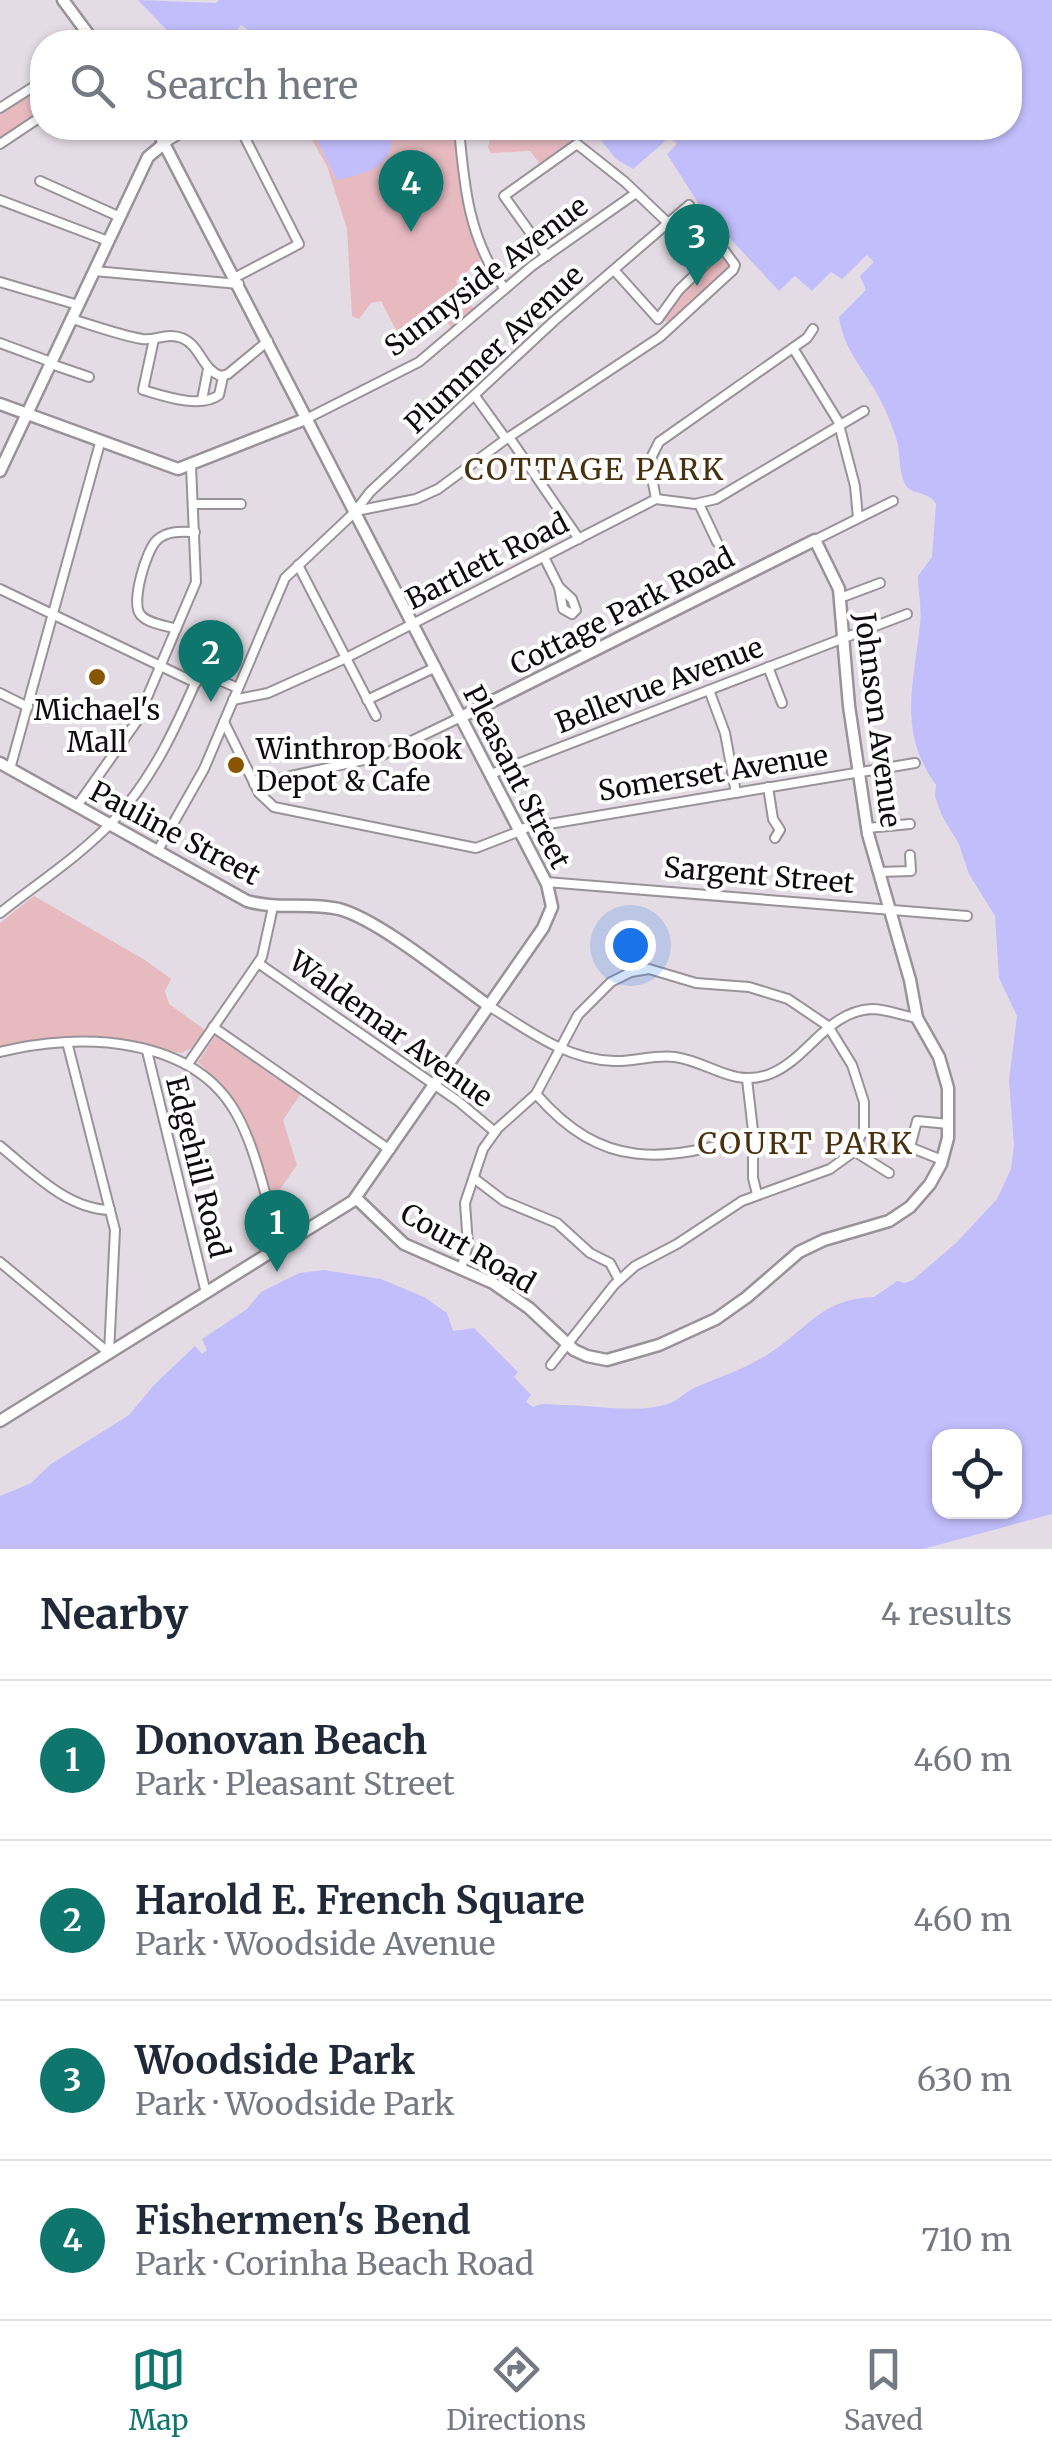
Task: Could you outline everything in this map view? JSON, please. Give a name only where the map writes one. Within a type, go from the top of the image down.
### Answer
[{"type":"main road","points":[[63,0],[85,30]]},
{"type":"main road","points":[[0,471],[150,153],[166,142]]},
{"type":"main road","name":"Pleasant Street","points":[[0,1421],[356,1198],[549,918],[552,898],[166,142]]},
{"type":"main road","points":[[0,404],[173,468],[192,466],[308,418]]},
{"type":"main road","name":"Johnson Avenue","points":[[815,540],[838,585],[867,828],[890,909]]},
{"type":"main road","name":"Cottage Park Road","points":[[461,717],[815,540]]},
{"type":"main road","name":"Pauline Street","points":[[5,766],[238,896],[273,907],[322,906],[354,914],[490,1006]]},
{"type":"main road","name":"Court Road","points":[[356,1198],[399,1240],[515,1296],[568,1345],[587,1356],[613,1359],[694,1330],[735,1306],[807,1247],[879,1226],[898,1216],[925,1191],[942,1160],[950,1124],[943,1070],[917,1018],[890,909]]},
{"type":"street","points":[[0,108],[30,89]]},
{"type":"street","points":[[0,144],[30,124]]},
{"type":"street","points":[[94,271],[237,280],[299,244],[246,140]]},
{"type":"street","points":[[460,140],[466,202],[487,264],[505,290]]},
{"type":"street","points":[[546,256],[504,196],[577,144],[668,224]]},
{"type":"street","points":[[40,181],[120,216]]},
{"type":"street","name":"Sunnyside Avenue","points":[[308,418],[419,362],[546,256],[636,192]]},
{"type":"street","points":[[0,200],[108,241]]},
{"type":"street","name":"Plummer Avenue","points":[[158,852],[201,776],[285,578],[474,396],[689,206]]},
{"type":"street","points":[[356,511],[430,494],[668,330],[733,270],[735,265],[729,254],[724,250],[718,252],[676,293],[658,319]]},
{"type":"street","points":[[614,270],[668,330]]},
{"type":"street","points":[[0,282],[78,305]]},
{"type":"street","points":[[72,319],[142,339],[184,339],[195,347],[208,369],[223,376]]},
{"type":"street","points":[[813,330],[656,444],[649,466],[656,499],[699,504],[720,497],[864,411]]},
{"type":"street","points":[[154,338],[143,390],[202,400],[217,397],[223,376],[268,340]]},
{"type":"street","points":[[0,343],[89,377]]},
{"type":"street","points":[[793,348],[840,426],[856,491],[858,518]]},
{"type":"street","points":[[202,400],[208,369]]},
{"type":"street","points":[[474,396],[579,539]]},
{"type":"street","points":[[5,766],[28,707],[100,443]]},
{"type":"street","points":[[77,806],[136,724],[196,580],[192,466]]},
{"type":"street","name":"Bartlett Road","points":[[233,700],[268,693],[346,658],[656,499]]},
{"type":"street","name":"Cottage Park Road","points":[[815,540],[893,501]]},
{"type":"street","points":[[194,504],[241,504]]},
{"type":"street","points":[[699,504],[717,542]]},
{"type":"street","points":[[176,629],[142,616],[136,598],[155,542],[170,533],[195,532]]},
{"type":"street","points":[[544,557],[560,588]]},
{"type":"street","points":[[298,565],[376,716]]},
{"type":"street","points":[[840,598],[880,583]]},
{"type":"street","points":[[0,589],[196,683]]},
{"type":"street","name":"Bellevue Avenue","points":[[491,774],[907,614]]},
{"type":"street","points":[[367,700],[436,667]]},
{"type":"street","points":[[768,667],[782,703]]},
{"type":"street","points":[[0,913],[109,825],[134,796],[162,753],[200,672],[238,688]]},
{"type":"street","points":[[709,690],[726,737],[736,792]]},
{"type":"street","points":[[0,694],[28,707]]},
{"type":"street","name":"Cottage Park Road","points":[[254,784],[378,757],[461,717]]},
{"type":"street","points":[[224,722],[254,784]]},
{"type":"street","name":"Somerset Avenue","points":[[254,784],[263,799],[274,806],[476,848],[519,830],[914,763]]},
{"type":"street","points":[[768,787],[773,819]]},
{"type":"street","points":[[867,828],[910,824]]},
{"type":"street","points":[[880,872],[910,871],[910,854]]},
{"type":"street","name":"Sargent Street","points":[[546,882],[967,916]]},
{"type":"street","name":"Waldemar Avenue","points":[[273,907],[265,950],[258,962],[495,1132]]},
{"type":"street","points":[[188,1064],[258,962]]},
{"type":"street","points":[[461,1269],[468,1241],[464,1203],[482,1153],[495,1132],[536,1094],[578,1015],[595,995],[618,978],[644,970],[696,984],[767,991],[828,1026],[850,1060],[863,1098],[864,1125],[854,1151],[833,1168],[757,1194],[641,1262],[618,1280],[552,1365]]},
{"type":"street","points":[[490,1006],[560,1049],[605,1061],[678,1058],[729,1077],[747,1079],[786,1066],[828,1026],[868,1010],[917,1018]]},
{"type":"street","points":[[213,1028],[390,1150]]},
{"type":"street","points":[[0,1052],[67,1042],[109,1044],[188,1064],[220,1090],[238,1117],[283,1246]]},
{"type":"street","points":[[67,1042],[116,1239],[110,1353]]},
{"type":"street","name":"Edgehill Road","points":[[148,1051],[206,1294]]},
{"type":"street","points":[[747,1079],[757,1194]]},
{"type":"street","points":[[536,1094],[574,1132],[627,1154],[676,1154],[753,1136]]},
{"type":"street","points":[[942,1160],[906,1146],[917,1121],[950,1124]]},
{"type":"street","points":[[0,1146],[65,1196],[110,1210]]},
{"type":"street","points":[[854,1151],[890,1173]]},
{"type":"street","points":[[475,1179],[504,1201],[554,1220],[590,1253],[610,1263],[641,1262]]},
{"type":"street","points":[[0,1262],[110,1353]]},
{"type":"street","points":[[610,1263],[618,1280]]},
{"type":"shaded area","points":[[138,0],[1052,0],[1052,1514],[923,1549],[0,1549],[0,1496],[31,1483],[51,1464],[129,1415],[195,1346],[202,1354],[207,1350],[202,1339],[247,1309],[261,1292],[299,1273],[324,1270],[381,1279],[424,1297],[447,1313],[453,1331],[474,1328],[518,1372],[514,1377],[531,1395],[526,1402],[533,1407],[655,1407],[671,1403],[694,1388],[761,1358],[829,1309],[874,1297],[897,1281],[913,1280],[957,1242],[997,1199],[1011,1169],[1014,1146],[1009,1080],[1017,1016],[999,978],[995,916],[969,874],[959,844],[942,816],[935,797],[936,785],[916,746],[912,726],[920,618],[918,576],[932,557],[936,504],[905,484],[889,418],[848,346],[839,317],[866,290],[860,276],[874,262],[867,255],[842,279],[831,272],[812,291],[795,276],[779,291],[700,206],[667,154],[677,144],[673,140],[1022,140],[1022,30],[241,25],[237,30],[167,30]]},
{"type":"shaded area","points":[[30,93],[30,119],[0,139],[0,113]]},
{"type":"shaded area","points":[[312,140],[458,140],[464,203],[483,258],[456,281],[474,309],[452,328],[431,304],[397,332],[381,301],[371,303],[359,319],[352,316],[347,229],[327,166]]},
{"type":"shaded area","points":[[317,140],[392,140],[378,166],[337,180]]},
{"type":"shaded area","points":[[490,140],[575,140],[540,164],[530,151],[491,153]]},
{"type":"shaded area","points":[[601,140],[667,140],[633,169],[616,159]]},
{"type":"shaded area","points":[[721,254],[730,263],[729,268],[671,322],[664,321],[676,297]]},
{"type":"shaded area","points":[[34,896],[171,979],[165,991],[169,1004],[205,1030],[192,1048],[181,1053],[68,1039],[0,1047],[0,923]]},
{"type":"shaded area","points":[[215,1036],[300,1095],[283,1120],[297,1165],[280,1189],[300,1228],[288,1235],[243,1114],[227,1090],[198,1062]]},
{"type":"place","name":"Fishermen's Bend","points":[[411,232]]},
{"type":"place","name":"Woodside Park","points":[[697,286]]},
{"type":"place","name":"Michael's Mall","points":[[97,677]]},
{"type":"place","name":"Harold E. French Square","points":[[211,702]]},
{"type":"place","name":"Winthrop Book Depot & Cafe","points":[[236,765]]},
{"type":"place","name":"Donovan Beach","points":[[277,1272]]},
{"type":"district","name":"COTTAGE PARK","points":[[595,470]]},
{"type":"district","name":"COURT PARK","points":[[806,1144]]}]
